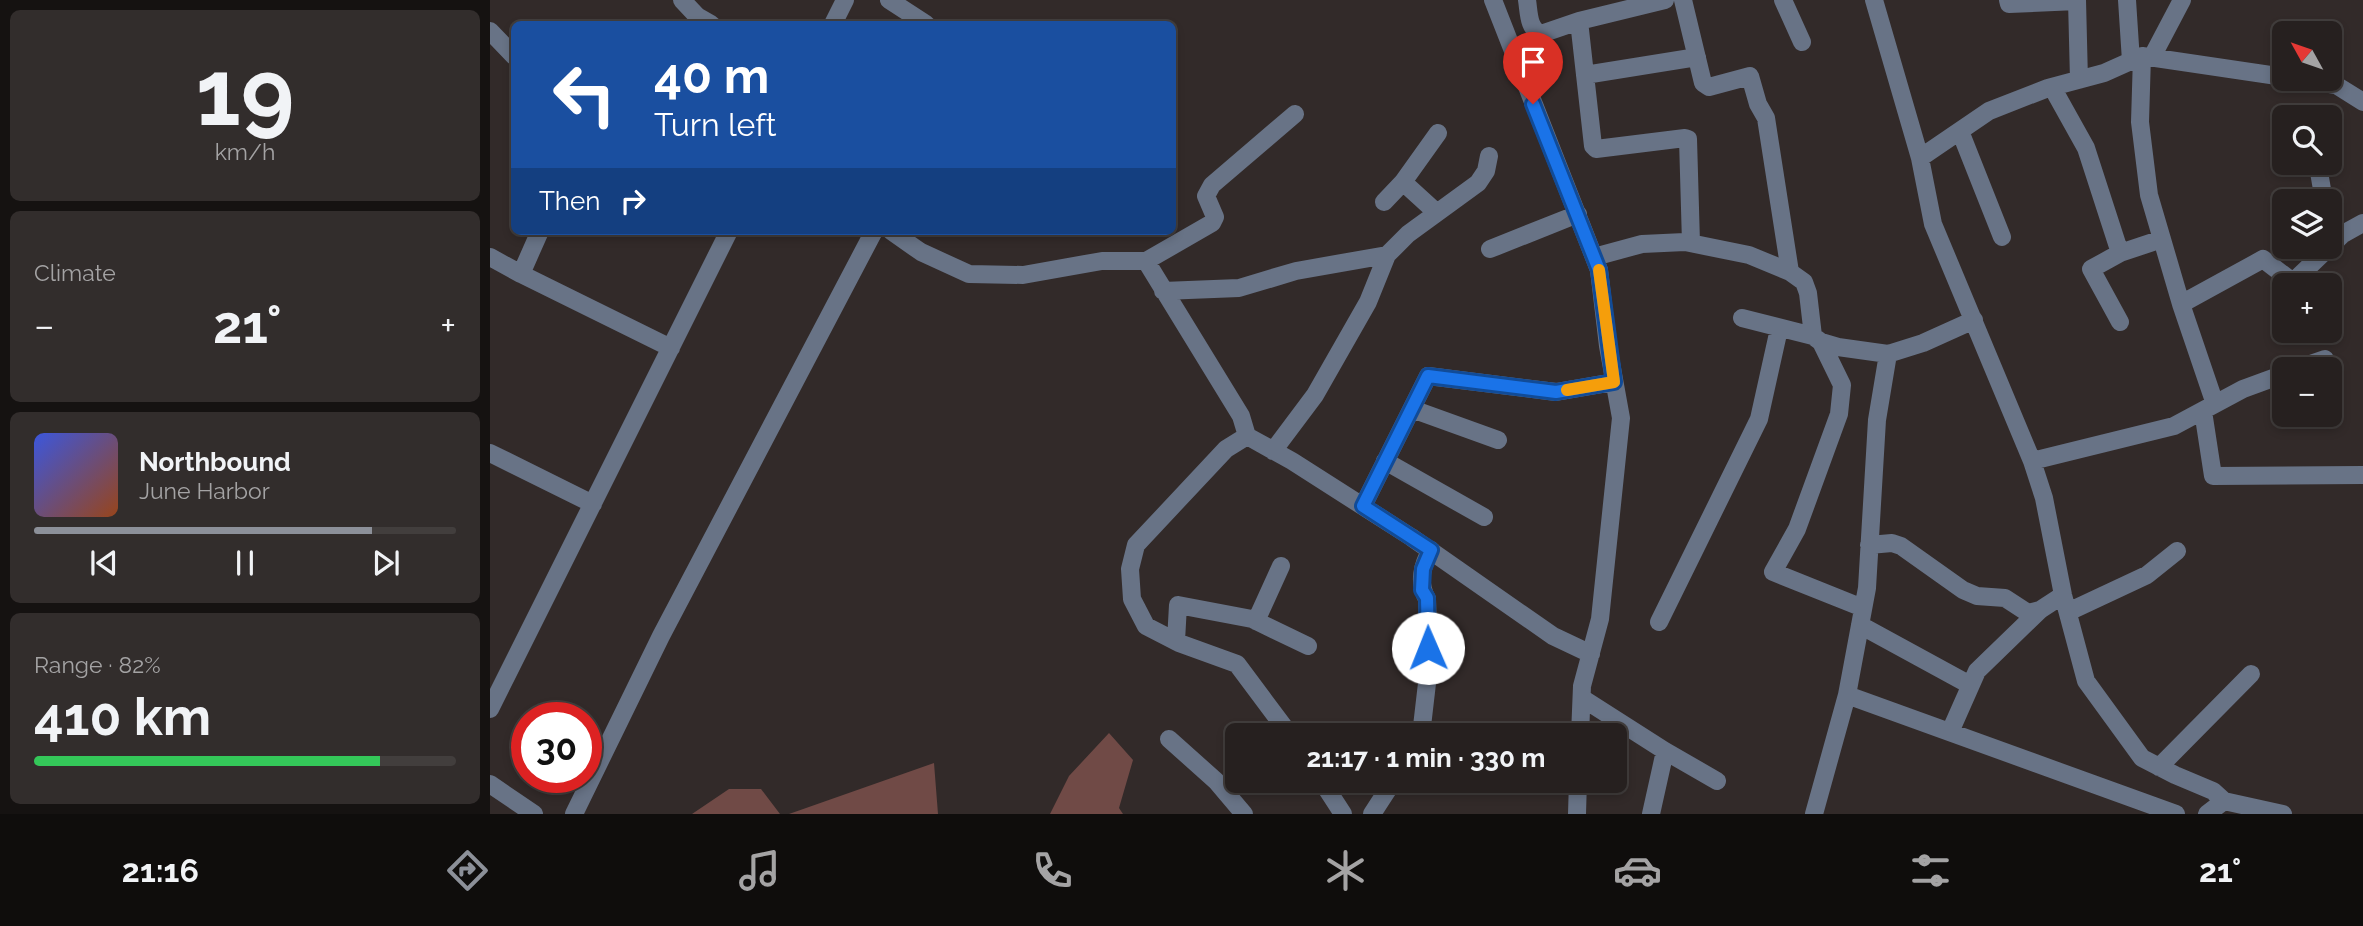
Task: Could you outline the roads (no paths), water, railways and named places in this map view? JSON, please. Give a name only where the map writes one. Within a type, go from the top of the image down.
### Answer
[{"type":"street","points":[[681,0],[706,21]]},
{"type":"street","points":[[834,21],[845,0]]},
{"type":"street","points":[[889,0],[921,21]]},
{"type":"street","points":[[1493,0],[1599,270],[1621,418],[1600,619],[1582,686],[1581,723]]},
{"type":"street","points":[[1527,0],[1531,25],[1535,32],[1541,34],[1579,21],[1665,0]]},
{"type":"street","points":[[1683,0],[1703,83],[1709,88],[1750,76],[1758,104],[1766,118],[1790,272]]},
{"type":"street","points":[[1783,0],[1802,42]]},
{"type":"street","points":[[1874,0],[1920,158],[1933,224],[2032,461],[2044,498],[2066,604],[2087,681],[2143,758],[2213,790],[2224,801],[2283,814]]},
{"type":"street","points":[[2008,0],[2008,4],[2077,1],[2079,79]]},
{"type":"street","points":[[2127,0],[2142,58],[2140,122],[2149,195],[2209,407],[2213,477],[2363,475]]},
{"type":"street","points":[[2142,58],[2182,0]]},
{"type":"street","points":[[1579,21],[1593,146],[1596,149],[1688,139],[1691,243]]},
{"type":"street","points":[[490,31],[511,53]]},
{"type":"street","points":[[1585,75],[1697,57]]},
{"type":"street","points":[[1920,158],[1989,111],[2142,58],[2272,74]]},
{"type":"street","points":[[2052,87],[2086,148],[2120,253]]},
{"type":"street","points":[[2342,89],[2363,102]]},
{"type":"street","points":[[897,235],[921,252],[969,274],[1023,275],[1102,261],[1146,261],[1212,223],[1215,217],[1206,196],[1212,185],[1295,114]]},
{"type":"street","points":[[1960,131],[2001,237]]},
{"type":"street","points":[[1384,202],[1438,133]]},
{"type":"street","points":[[1273,451],[1315,395],[1368,302],[1387,255],[1408,234],[1478,183],[1486,171],[1489,156]]},
{"type":"street","points":[[1403,181],[1437,214]]},
{"type":"street","points":[[1490,249],[1578,214]]},
{"type":"street","points":[[2342,236],[2363,223]]},
{"type":"street","points":[[521,274],[538,235]]},
{"type":"street","points":[[490,709],[727,235]]},
{"type":"street","points":[[574,814],[667,623],[872,235]]},
{"type":"street","points":[[2120,322],[2091,268],[2120,253],[2162,239]]},
{"type":"street","points":[[1594,257],[1642,244],[1691,243],[1749,255],[1790,272],[1804,282],[1816,339],[1842,385],[1839,414],[1797,529],[1773,572],[1861,617],[1970,685]]},
{"type":"street","points":[[1163,291],[1239,288],[1296,271],[1387,255]]},
{"type":"street","points":[[490,257],[671,348]]},
{"type":"street","points":[[2181,304],[2263,259],[2289,279],[2296,279],[2317,259]]},
{"type":"street","points":[[1146,261],[1241,415],[1247,436],[1292,461],[1431,550],[1553,636],[1591,654]]},
{"type":"street","points":[[1742,318],[1838,347],[1888,354],[1923,343],[1974,320]]},
{"type":"street","points":[[1659,622],[1759,419],[1779,329]]},
{"type":"street","points":[[1814,814],[1847,695],[1861,617],[1870,545],[1877,420],[1888,354]]},
{"type":"street","points":[[1363,506],[1428,376],[1556,392],[1614,382]]},
{"type":"street","points":[[2032,461],[2174,426],[2244,389],[2272,378]]},
{"type":"street","points":[[1412,409],[1498,440]]},
{"type":"street","points":[[1247,436],[1226,449],[1136,545],[1130,569],[1132,599],[1146,625],[1176,641],[1237,664],[1282,723]]},
{"type":"street","points":[[490,453],[593,504]]},
{"type":"street","points":[[1385,461],[1484,517]]},
{"type":"street","points":[[1870,545],[1892,543],[1901,546],[1963,590],[1977,596],[2005,598],[2028,613],[2066,604],[2147,575],[2177,551]]},
{"type":"street","points":[[1422,723],[1429,666],[1427,598],[1422,590],[1423,569],[1431,550]]},
{"type":"street","points":[[1256,621],[1281,566]]},
{"type":"street","points":[[1176,641],[1178,605],[1256,621],[1308,646]]},
{"type":"street","points":[[1950,732],[1977,671],[2040,610]]},
{"type":"street","points":[[2159,767],[2251,674]]},
{"type":"street","points":[[1847,695],[2176,814]]},
{"type":"street","points":[[1582,698],[1717,781]]},
{"type":"street","points":[[1169,739],[1216,781],[1244,814]]},
{"type":"street","points":[[1651,814],[1665,751]]},
{"type":"street","points":[[490,784],[534,814]]},
{"type":"street","points":[[1329,793],[1343,814]]},
{"type":"street","points":[[1372,814],[1386,793]]},
{"type":"street","points":[[1577,814],[1578,793]]},
{"type":"street","points":[[2207,814],[2224,801]]}]
